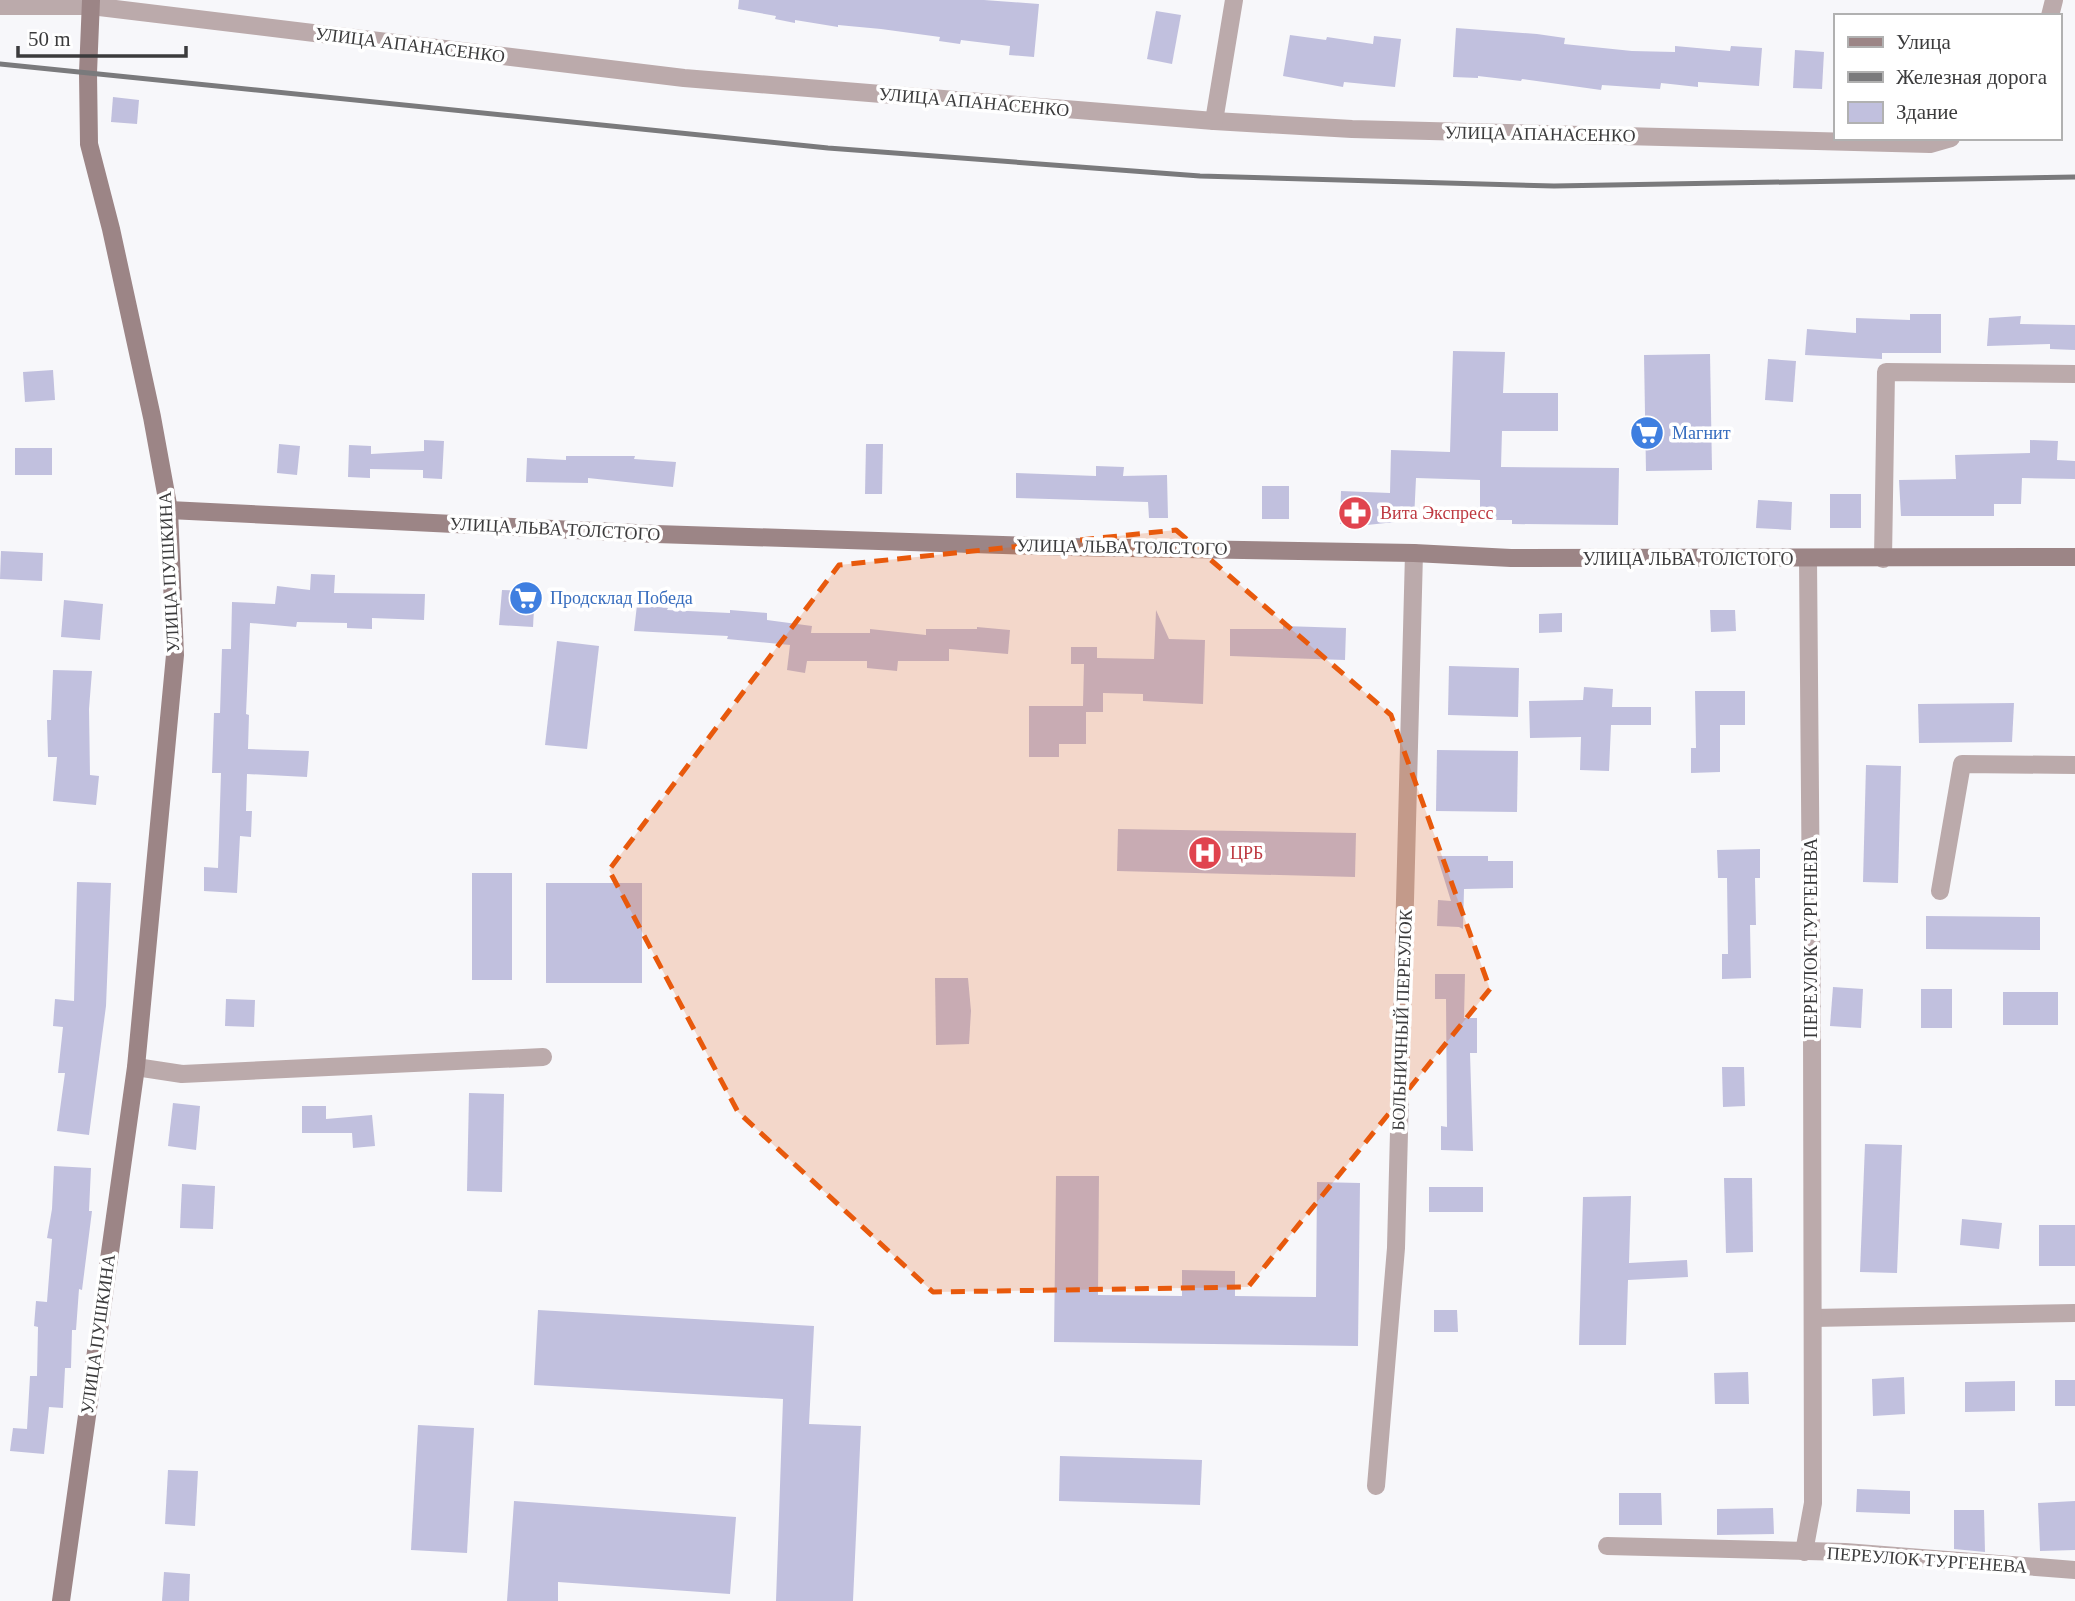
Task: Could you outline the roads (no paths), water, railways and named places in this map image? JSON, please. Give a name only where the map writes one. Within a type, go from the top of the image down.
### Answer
[{"type":"main road","name":"УЛИЦА ПУШКИНА","points":[[61,1601],[136,1067],[176,655],[169,510],[152,417],[111,229],[89,144],[91,3]]},
{"type":"main road","name":"УЛИЦА ЛЬВА ТОЛСТОГО","points":[[169,510],[656,534],[1069,547],[1414,553],[1511,558],[2075,557]]},
{"type":"street","points":[[1214,121],[1234,0]]},
{"type":"street","name":"УЛИЦА АПАНАСЕНКО","points":[[0,6],[91,3],[684,78],[1214,121],[1352,129],[1930,144],[1944,140]]},
{"type":"street","points":[[1883,559],[1886,372],[2075,374]]},
{"type":"street","name":"БОЛЬНИЧНЫЙ ПЕРЕУЛОК","points":[[1376,1486],[1396,1248],[1414,553]]},
{"type":"street","name":"ПЕРЕУЛОК ТУРГЕНЕВА","points":[[1808,559],[1813,889],[1813,1503],[1804,1552],[1845,1552],[2075,1570]]},
{"type":"street","points":[[1940,891],[1962,764],[2075,765]]},
{"type":"street","points":[[136,1067],[182,1074],[543,1057]]},
{"type":"street","points":[[1813,1318],[2075,1313]]},
{"type":"street","points":[[1607,1546],[1804,1552]]},
{"type":"railway","points":[[0,64],[828,148],[1200,176],[1554,186],[2075,177]]},
{"type":"place","name":"Магнит","points":[[1647,433]]},
{"type":"place","name":"Вита Экспресс","points":[[1355,513]]},
{"type":"place","name":"Продсклад Победа","points":[[526,598]]},
{"type":"place","name":"ЦРБ","points":[[1205,853]]}]
